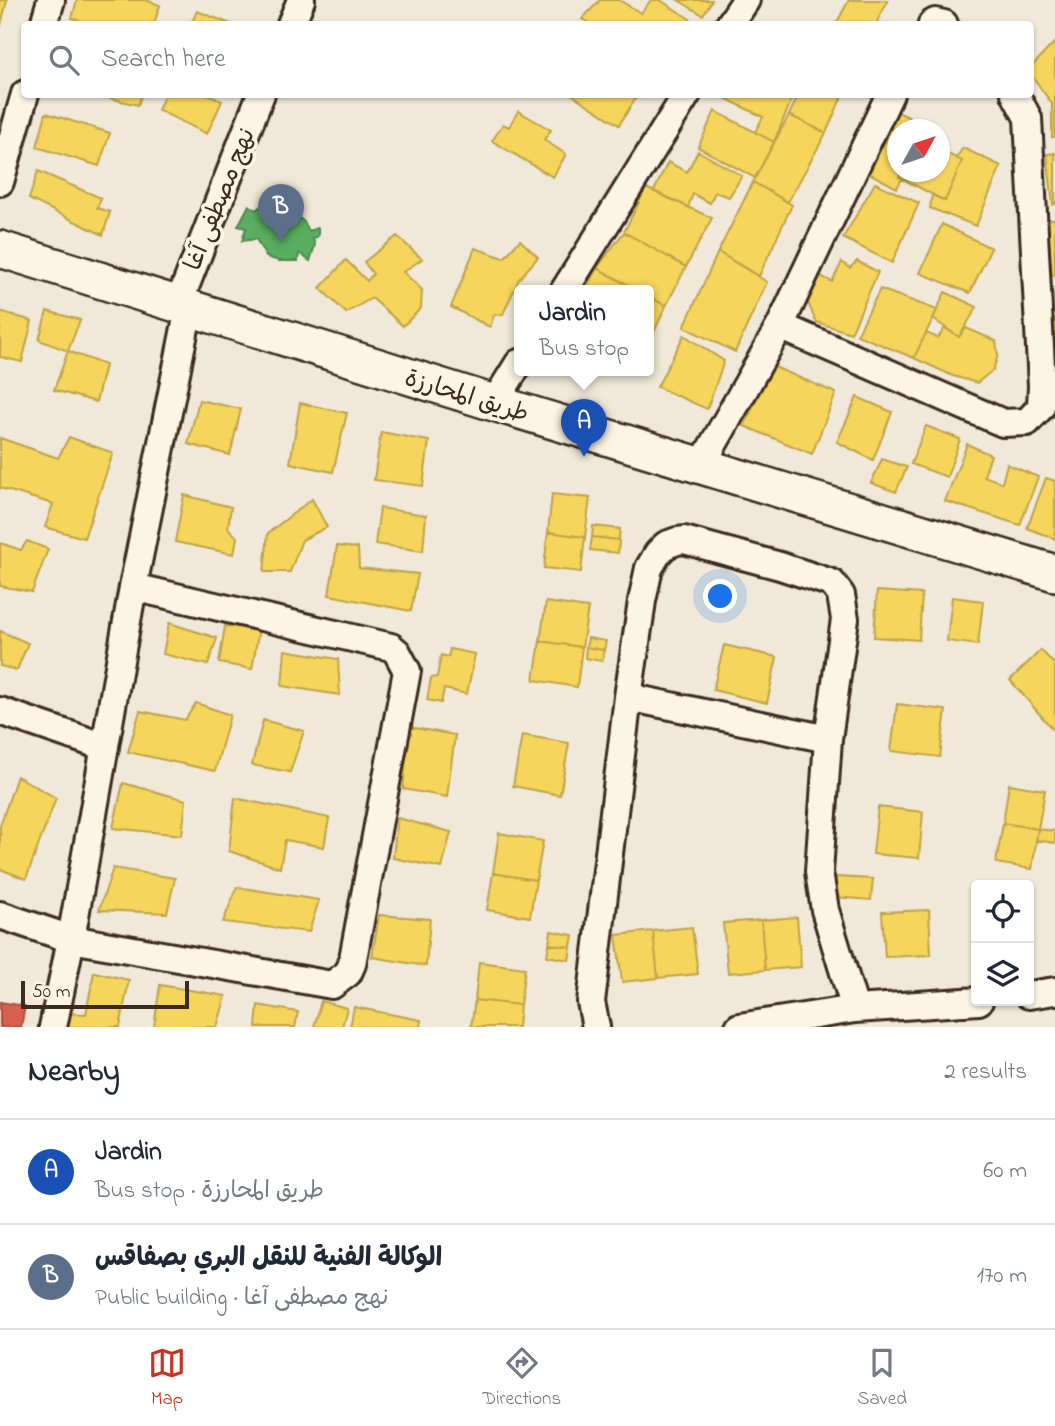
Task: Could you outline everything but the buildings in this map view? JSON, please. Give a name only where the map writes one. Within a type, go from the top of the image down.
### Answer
[{"type":"main road","name":"طريق المحارزة","points":[[0,248],[494,404],[1055,573]]},
{"type":"street","points":[[45,21],[51,0]]},
{"type":"street","points":[[292,21],[301,0]]},
{"type":"street","points":[[732,21],[746,0]]},
{"type":"street","points":[[0,182],[24,98]]},
{"type":"street","name":"نهج مصطفى آغا","points":[[53,1027],[183,306],[260,98]]},
{"type":"street","points":[[569,285],[685,98]]},
{"type":"street","points":[[702,466],[780,326],[888,98]]},
{"type":"street","points":[[780,326],[1003,422],[1027,422],[1041,407],[1042,387],[1028,118],[1017,98]]},
{"type":"street","points":[[494,404],[514,371]]},
{"type":"street","points":[[596,1027],[591,1002],[628,697],[649,568],[666,545],[677,541],[780,566],[836,586],[844,605],[845,619],[828,739],[820,872],[825,910],[855,1009]]},
{"type":"street","points":[[0,915],[71,939],[332,985],[348,973],[352,964],[407,671],[397,652],[391,647],[133,587]]},
{"type":"street","points":[[628,697],[828,739]]},
{"type":"street","points":[[0,711],[105,747]]},
{"type":"street","points":[[1034,994],[1055,991]]},
{"type":"street","points":[[739,1027],[855,1009],[971,1002]]},
{"type":"place","name":"الوكالة الفنية للنقل البري بصفاقس","points":[[281,242]]},
{"type":"place","name":"Jardin","points":[[584,457]]}]
